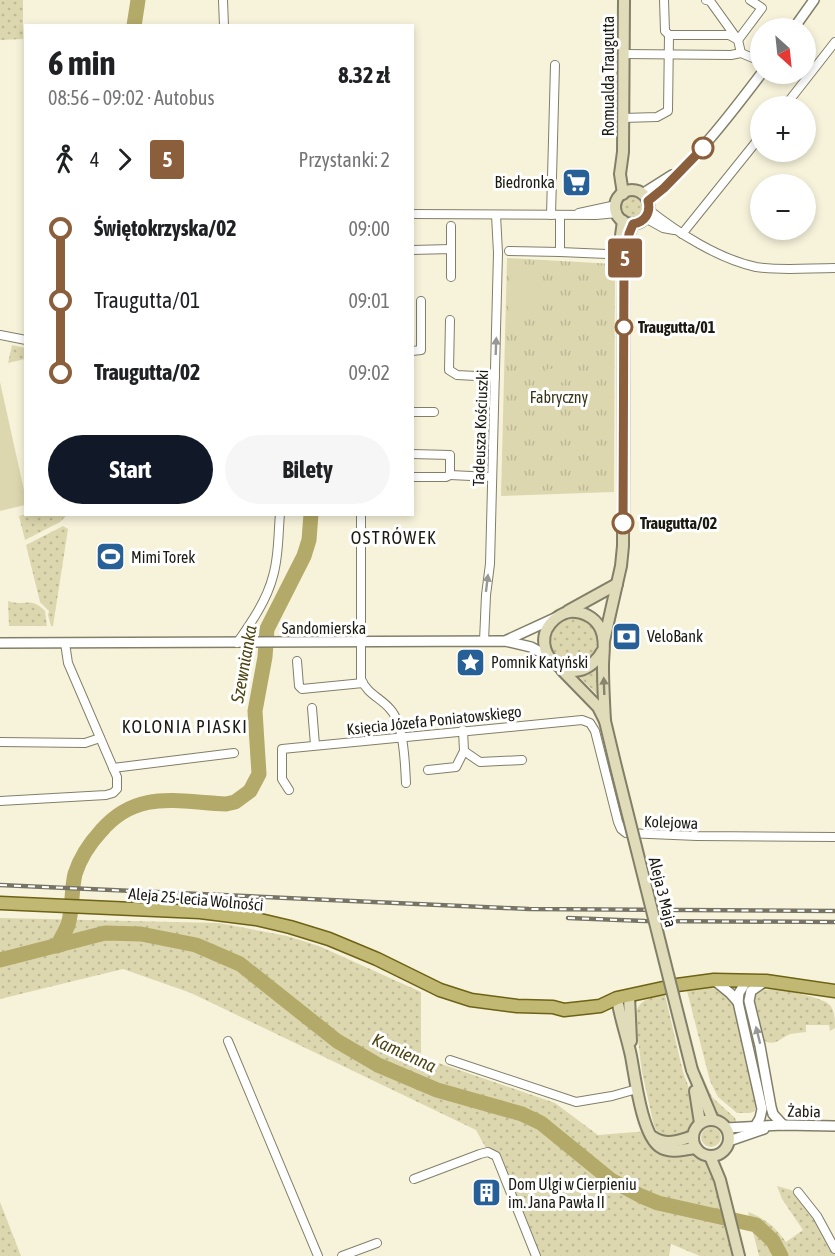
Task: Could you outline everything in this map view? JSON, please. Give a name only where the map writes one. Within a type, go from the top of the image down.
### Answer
[{"type":"main road","name":"Romualda Traugutta","points":[[624,0],[623,152],[627,192]]},
{"type":"main road","points":[[617,584],[552,622],[546,633],[545,646],[549,657],[560,668],[572,671],[585,669],[596,662],[604,646],[617,584],[623,546],[624,264],[629,234],[622,216],[627,192],[646,206]]},
{"type":"main road","points":[[622,216],[646,206]]},
{"type":"main road","points":[[561,615],[576,612],[592,618],[601,628],[604,646]]},
{"type":"main road","name":"Aleja 3 Maja","points":[[604,646],[605,722],[692,1070],[700,1123]]},
{"type":"main road","name":"Aleja 3 Maja","points":[[560,668],[594,701],[605,722]]},
{"type":"main road","name":"Aleja 25-lecia Wolności","points":[[0,903],[200,912],[256,919],[329,939],[421,982],[471,1000],[517,1006],[553,1007],[564,1010],[600,1006],[623,997],[676,985],[714,980],[766,981],[835,991]]},
{"type":"main road","points":[[623,997],[621,1023],[648,1131],[655,1143],[664,1150],[696,1148]]},
{"type":"main road","name":"Aleja 3 Maja","points":[[692,1070],[713,1119]]},
{"type":"main road","points":[[716,1155],[729,1141],[726,1128],[713,1119],[700,1123],[693,1136],[696,1148],[700,1152],[716,1155],[723,1163],[720,1180],[739,1256]]},
{"type":"main road","points":[[648,1131],[665,1143],[693,1136]]},
{"type":"street","points":[[224,0],[224,24]]},
{"type":"street","points":[[623,118],[657,117],[668,111],[669,35],[665,31],[664,0]]},
{"type":"street","points":[[709,0],[738,40],[741,53]]},
{"type":"street","points":[[738,40],[762,8],[750,0]]},
{"type":"street","points":[[801,18],[814,0]]},
{"type":"street","points":[[669,35],[729,35],[738,40]]},
{"type":"street","points":[[792,96],[835,42]]},
{"type":"street","points":[[624,54],[731,55],[741,53],[750,57]]},
{"type":"street","points":[[551,215],[555,65]]},
{"type":"street","points":[[753,84],[703,148],[646,206],[663,228],[679,232],[729,258],[755,267],[835,268]]},
{"type":"street","points":[[679,232],[750,149]]},
{"type":"street","points":[[414,214],[622,216]]},
{"type":"street","name":"Tadeusza Kościuszki","points":[[484,641],[490,564],[498,253],[496,215]]},
{"type":"street","points":[[560,215],[560,252]]},
{"type":"street","points":[[451,226],[451,278]]},
{"type":"street","points":[[414,250],[451,249]]},
{"type":"street","points":[[509,250],[607,254]]},
{"type":"street","points":[[414,351],[421,350],[421,301]]},
{"type":"street","points":[[450,320],[450,370],[458,375],[495,377]]},
{"type":"street","points":[[0,335],[24,340]]},
{"type":"street","points":[[414,412],[434,412]]},
{"type":"street","points":[[414,454],[450,455],[450,474]]},
{"type":"street","points":[[414,477],[446,477],[450,474],[492,477]]},
{"type":"street","points":[[237,643],[254,617],[273,579],[280,516]]},
{"type":"street","points":[[361,516],[363,683],[391,710],[401,736],[406,783]]},
{"type":"street","name":"Sandomierska","points":[[505,641],[561,615]]},
{"type":"street","name":"Sandomierska","points":[[0,643],[505,641],[531,646],[549,657]]},
{"type":"street","points":[[0,801],[110,794],[118,786],[113,768],[68,663],[65,643]]},
{"type":"street","points":[[297,661],[299,686],[302,689],[363,683]]},
{"type":"street","points":[[312,708],[315,745]]},
{"type":"street","name":"Księcia Józefa Poniatowskiego","points":[[289,790],[282,779],[282,749],[463,730],[582,720],[588,722]]},
{"type":"street","name":"Kolejowa","points":[[588,722],[596,736],[618,822],[626,833],[835,837]]},
{"type":"street","points":[[428,770],[456,767],[464,751],[463,730]]},
{"type":"street","points":[[0,742],[85,743],[100,738]]},
{"type":"street","points":[[464,751],[480,762],[522,760]]},
{"type":"street","points":[[113,768],[234,753]]},
{"type":"street","points":[[714,980],[738,1002]]},
{"type":"street","points":[[747,980],[739,993],[738,1002],[762,1109],[756,1125]]},
{"type":"street","points":[[766,981],[753,988],[749,1001],[772,1110],[783,1125]]},
{"type":"street","points":[[228,1041],[318,1256]]},
{"type":"street","points":[[450,1060],[576,1102],[637,1089]]},
{"type":"street","name":"Żabia","points":[[726,1128],[756,1125],[835,1126]]},
{"type":"street","name":"Żabia","points":[[729,1141],[772,1125]]},
{"type":"street","points":[[414,1179],[480,1154],[488,1152],[496,1156],[536,1256]]},
{"type":"street","points":[[798,1192],[817,1216],[835,1249]]},
{"type":"street","points":[[342,1256],[377,1243]]},
{"type":"green space","points":[[0,0],[23,0],[23,39],[0,40]]},
{"type":"green space","points":[[632,196],[640,199],[643,207],[640,215],[632,218],[624,215],[621,207],[624,199]]},
{"type":"green space","name":"Fabryczny","points":[[507,258],[615,264],[614,492],[501,496]]},
{"type":"green space","points":[[511,264],[543,265],[540,317],[508,316]]},
{"type":"green space","points":[[12,345],[24,348],[24,359],[8,363]]},
{"type":"green space","points":[[563,368],[565,382],[548,384],[547,369]]},
{"type":"green space","points":[[0,382],[24,490],[24,505],[0,511]]},
{"type":"green space","points":[[19,516],[66,516],[60,522],[25,540]]},
{"type":"green space","points":[[63,526],[68,529],[53,626],[51,626],[49,611],[40,602],[26,545]]},
{"type":"green space","points":[[8,601],[31,603],[40,607],[45,611],[47,626],[9,626]]},
{"type":"green space","points":[[574,618],[590,625],[597,641],[590,657],[574,664],[558,657],[551,641],[558,625]]},
{"type":"green space","points":[[598,668],[599,696],[578,676],[587,675]]},
{"type":"green space","points":[[0,918],[219,923],[287,936],[319,946],[421,992],[421,1057],[555,1103],[598,1135],[648,1131],[651,1136],[696,1148],[710,1156],[739,1256],[700,1256],[671,1244],[669,1256],[536,1256],[498,1159],[488,1152],[476,1130],[191,993],[123,969],[0,999]]},
{"type":"green space","points":[[766,981],[765,990],[799,993],[826,1002],[833,1010],[835,1028],[830,1031],[829,1025],[806,1025],[806,1032],[790,1034],[777,1042],[770,1043],[762,1040],[750,996]]},
{"type":"green space","points":[[707,987],[726,991],[736,1005],[758,1104],[755,1111],[750,1113],[737,1113],[718,1097],[710,1081],[687,991]]},
{"type":"green space","points":[[665,995],[683,1072],[692,1096],[695,1121],[686,1131],[675,1137],[663,1136],[654,1126],[642,1072],[635,1016],[642,1003],[650,998]]},
{"type":"green space","points":[[701,1075],[712,1097],[735,1118],[737,1124],[721,1119],[715,1114],[707,1099]]},
{"type":"green space","points":[[711,1127],[718,1130],[721,1137],[718,1144],[711,1147],[704,1144],[701,1137],[704,1130]]},
{"type":"green space","points":[[777,1186],[798,1192],[835,1249],[835,1256],[759,1256],[748,1212],[770,1224],[786,1242],[803,1230],[782,1199]]},
{"type":"green space","points":[[0,1202],[21,1256],[0,1256]]},
{"type":"waterway","name":"Szewnianka","points":[[134,24],[138,0]]},
{"type":"waterway","name":"Szewnianka","points":[[57,946],[68,925],[75,874],[80,862],[93,841],[115,818],[143,803],[174,801],[226,804],[235,802],[250,791],[259,774],[255,711],[265,657],[267,629],[304,556],[309,540],[311,516]]},
{"type":"waterway","name":"Kamienna","points":[[0,960],[105,933],[141,934],[196,945],[240,964],[337,1041],[378,1065],[437,1090],[522,1114],[541,1123],[611,1180],[658,1203],[756,1225],[773,1241],[781,1256]]},
{"type":"railway","points":[[0,885],[529,909],[835,911]]},
{"type":"railway","points":[[568,918],[645,921],[835,922]]},
{"type":"bus line","name":"5","points":[[623,523],[624,264],[629,234],[633,224],[644,220],[647,216],[648,201],[703,148]]},
{"type":"place","name":"Biedronka","points":[[576,182]]},
{"type":"place","name":"Traugutta/01","points":[[624,327]]},
{"type":"place","name":"Traugutta/02","points":[[623,523]]},
{"type":"place","name":"Mimi Torek","points":[[110,557]]},
{"type":"place","name":"VeloBank","points":[[626,636]]},
{"type":"place","name":"Pomnik Katyński","points":[[470,662]]},
{"type":"place","name":"Dom Ulgi w Cierpieniu im. Jana Pawła II","points":[[487,1193]]},
{"type":"district","name":"OSTRÓWEK","points":[[394,538]]},
{"type":"district","name":"KOLONIA PIASKI","points":[[185,727]]}]
